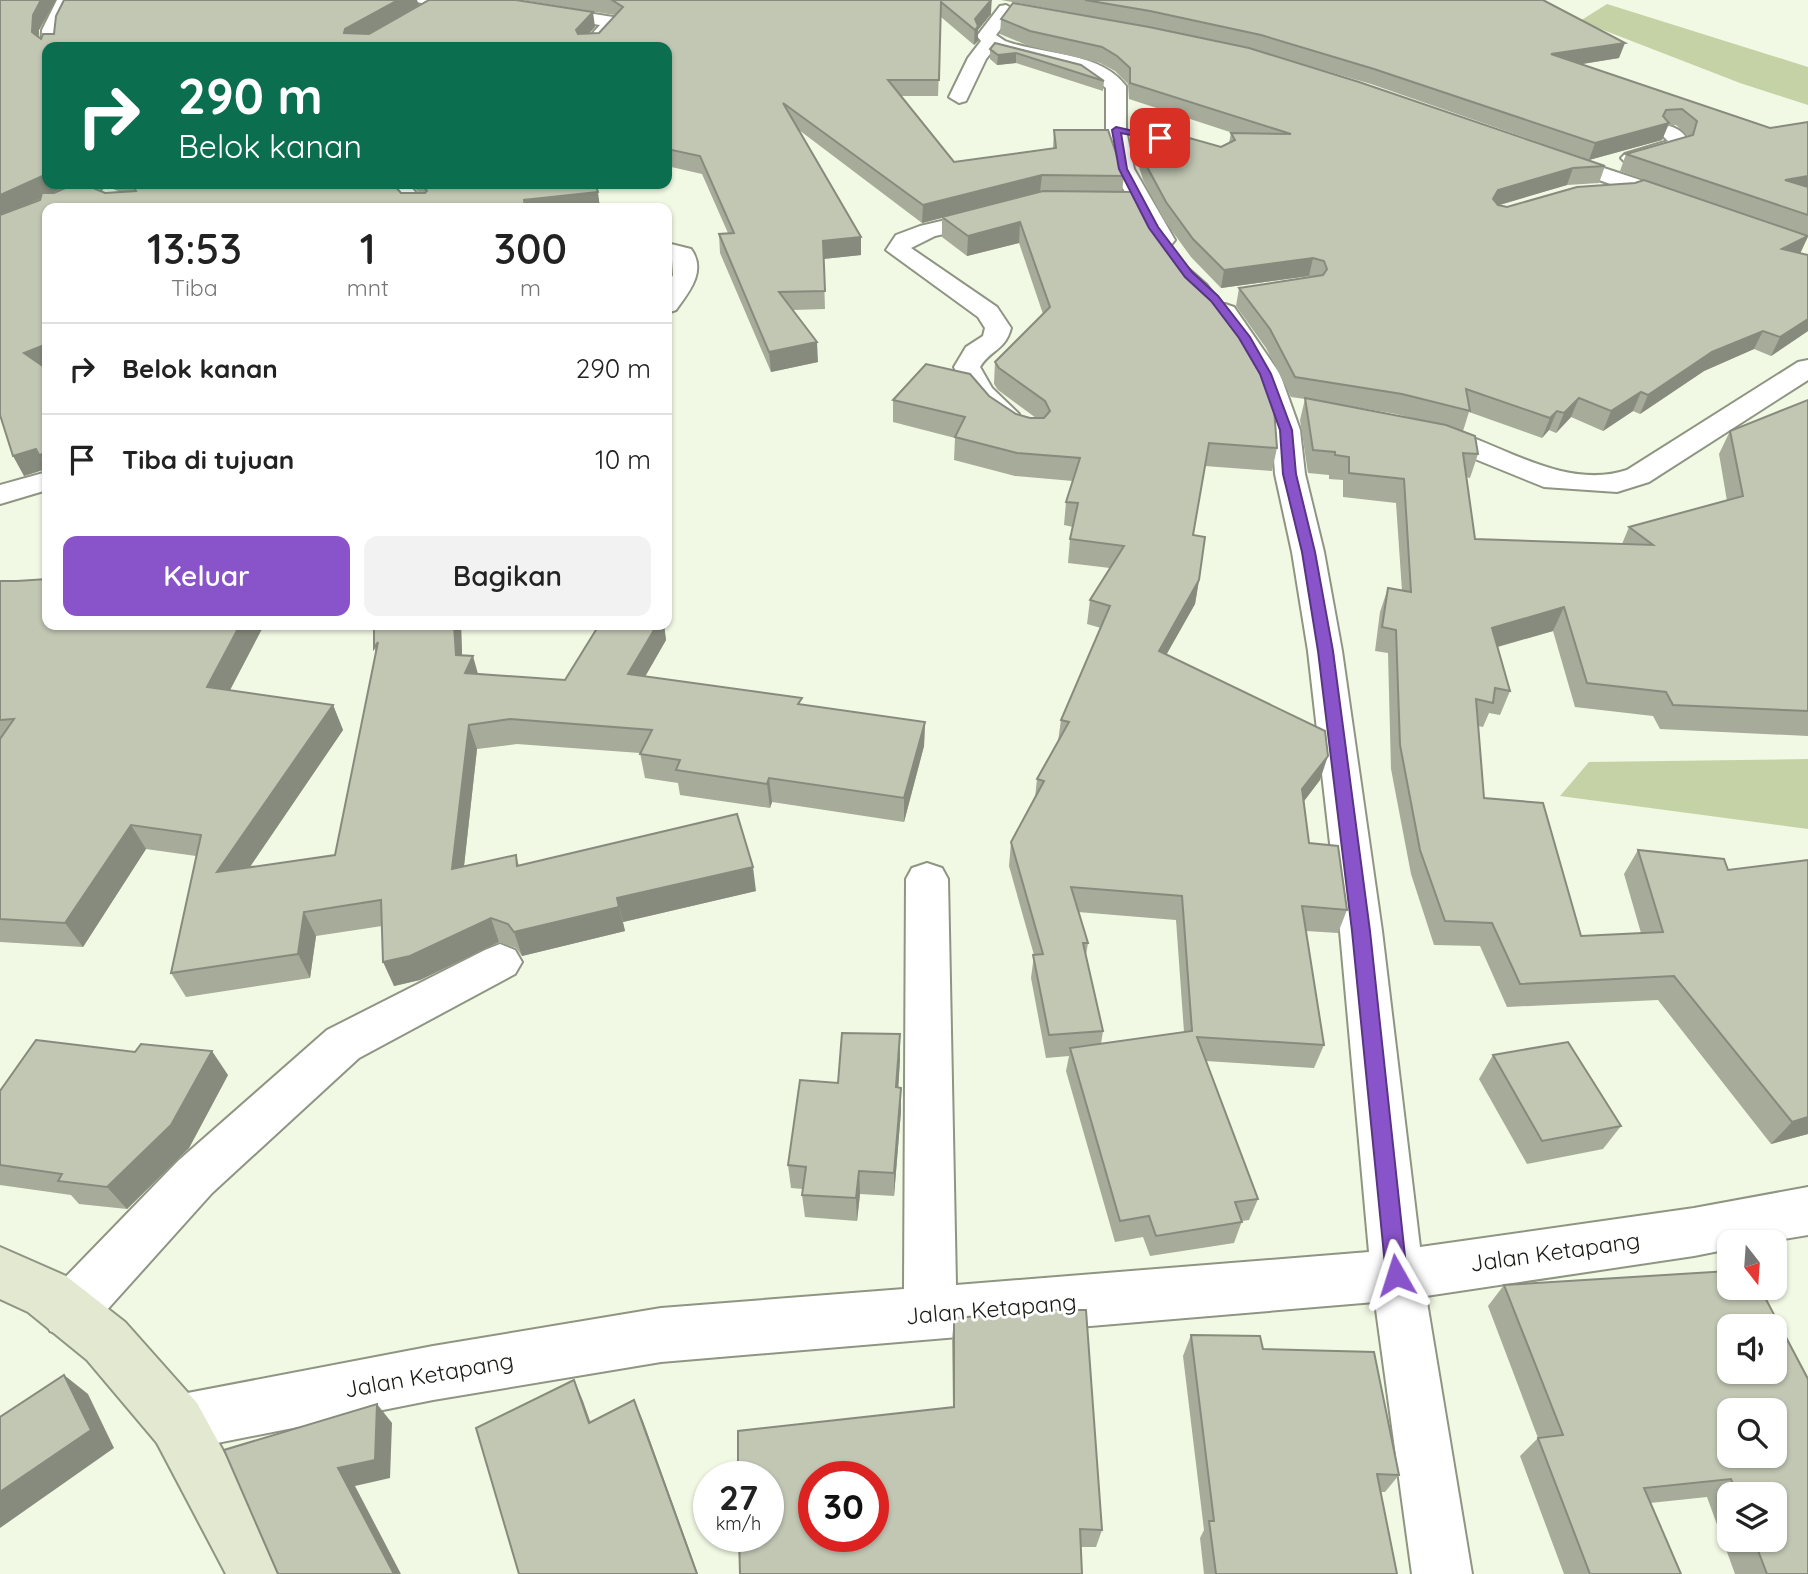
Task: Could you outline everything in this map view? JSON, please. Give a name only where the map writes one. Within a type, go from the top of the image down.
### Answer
[{"type":"street","points":[[50,42],[51,30],[65,0]]},
{"type":"street","points":[[472,0],[613,22],[594,42]]},
{"type":"street","points":[[414,8],[443,2]]},
{"type":"street","points":[[959,97],[977,58],[1002,18],[1011,50],[1084,69],[1113,82],[1129,132],[1123,169],[1126,202],[1211,287],[1266,374],[1292,408],[1286,430],[1290,474],[1308,552],[1325,651],[1361,931],[1396,1275],[1442,1574]]},
{"type":"street","points":[[1589,170],[1678,145],[1678,140],[1669,132]]},
{"type":"street","points":[[1528,149],[1696,206]]},
{"type":"street","points":[[1590,193],[1644,189]]},
{"type":"street","points":[[63,203],[95,190]]},
{"type":"street","points":[[401,190],[413,203]]},
{"type":"street","points":[[1015,209],[928,231],[904,240],[898,250],[988,312],[998,328],[995,340],[975,353],[967,367],[978,390],[992,406],[1023,426]]},
{"type":"street","points":[[0,229],[42,212]]},
{"type":"street","points":[[672,251],[683,254],[686,276],[672,297]]},
{"type":"street","points":[[1408,429],[1448,438],[1555,481],[1623,482],[1638,476],[1808,368]]},
{"type":"street","points":[[0,495],[42,482]]},
{"type":"street","points":[[927,878],[930,1314]]},
{"type":"street","points":[[69,1312],[195,1177],[342,1044],[500,962]]},
{"type":"street","name":"Jalan Ketapang","points":[[177,1423],[433,1373],[661,1335],[1396,1275],[1694,1233],[1808,1211]]},
{"type":"street","points":[[0,1272],[47,1294],[106,1341],[177,1423],[258,1574]]},
{"type":"green space","points":[[1607,4],[1808,67],[1808,105],[1740,83],[1580,21]]},
{"type":"green space","points":[[1808,759],[1808,829],[1560,796],[1589,762]]},
{"type":"building","points":[[0,0],[41,0],[33,15],[32,32],[41,39],[43,34],[54,34],[56,16],[64,0],[398,0],[345,29],[344,33],[369,34],[429,0],[516,0],[593,12],[576,30],[578,34],[599,33],[623,7],[612,0],[991,0],[975,19],[978,26],[975,30],[941,2],[939,80],[888,80],[954,162],[1056,148],[1054,130],[1108,130],[1124,176],[1042,175],[923,205],[783,103],[861,237],[823,241],[825,291],[779,292],[817,342],[769,352],[719,234],[734,233],[700,156],[672,150],[672,42],[42,42],[42,176],[0,195]]},
{"type":"building","points":[[1085,0],[1543,0],[1625,43],[1551,54],[1770,128],[1808,122],[1808,176],[1785,180],[1808,187],[1808,215],[1626,154],[1693,135],[1697,121],[1682,109],[1666,110],[1663,116],[1669,123],[1595,143],[1374,69],[1261,35]]},
{"type":"building","points":[[1013,3],[1249,48],[1359,82],[1605,166],[1573,168],[1498,190],[1493,199],[1498,205],[1507,207],[1577,187],[1644,180],[1808,236],[1782,249],[1808,255],[1808,319],[1780,337],[1763,331],[1712,352],[1648,395],[1641,392],[1611,411],[1579,398],[1564,413],[1557,411],[1550,418],[1466,389],[1470,411],[1402,394],[1295,377],[1270,329],[1239,288],[1323,275],[1327,269],[1324,261],[1313,258],[1224,270],[1193,239],[1166,202],[1145,163],[1135,131],[1168,132],[1221,147],[1235,140],[1231,133],[1291,134],[1130,83],[1130,68],[1102,47],[1030,31],[1001,19]]},
{"type":"building","points":[[995,43],[1081,65],[1104,81],[1016,53],[998,55],[990,49]]},
{"type":"building","points":[[63,189],[96,189],[105,193],[136,191],[135,189],[397,189],[401,193],[425,193],[425,189],[597,189],[598,192],[524,200],[524,203],[42,203],[42,346],[24,353],[42,366],[42,454],[39,455],[36,449],[13,456],[0,415],[0,215],[40,200],[42,193],[54,193]]},
{"type":"building","points":[[1043,191],[1134,192],[1180,260],[1207,284],[1234,318],[1254,353],[1274,408],[1277,448],[1209,443],[1193,535],[1205,537],[1199,580],[1159,651],[1325,731],[1328,756],[1302,789],[1309,843],[1338,846],[1347,910],[1302,906],[1324,1045],[1197,1037],[1258,1199],[1235,1202],[1242,1222],[1156,1236],[1149,1216],[1120,1221],[1070,1048],[1192,1031],[1182,896],[1071,887],[1088,943],[1083,943],[1103,1031],[1049,1035],[1033,955],[1043,954],[1011,842],[1044,781],[1037,779],[1069,722],[1061,720],[1110,606],[1090,600],[1124,546],[1070,539],[1078,503],[1066,502],[1080,458],[1017,453],[955,437],[965,417],[893,400],[926,364],[970,374],[989,396],[1016,414],[1044,418],[1050,411],[1045,401],[999,368],[995,362],[1050,307],[1020,222],[968,236],[942,217]]},
{"type":"building","points":[[1305,398],[1446,425],[1475,436],[1478,454],[1463,453],[1475,539],[1653,545],[1629,527],[1743,496],[1730,431],[1808,400],[1808,711],[1673,705],[1666,692],[1587,683],[1564,607],[1492,628],[1510,691],[1495,688],[1493,703],[1476,699],[1484,798],[1543,803],[1581,936],[1663,932],[1638,850],[1724,859],[1728,870],[1808,860],[1808,1117],[1792,1122],[1674,976],[1520,984],[1492,923],[1445,921],[1420,850],[1400,745],[1396,630],[1382,627],[1388,588],[1411,592],[1404,479],[1349,473],[1349,457],[1335,455],[1335,452],[1313,450]]},
{"type":"building","points":[[42,579],[42,630],[237,630],[207,687],[333,705],[217,872],[335,855],[378,642],[374,648],[374,630],[454,630],[456,655],[473,656],[465,673],[565,680],[596,630],[654,630],[628,674],[802,698],[798,704],[925,722],[904,798],[769,778],[767,784],[676,770],[680,760],[640,754],[652,730],[510,719],[469,725],[452,869],[516,855],[517,866],[737,814],[753,867],[617,898],[619,907],[514,932],[508,924],[491,918],[410,956],[383,962],[381,900],[304,912],[298,954],[171,973],[201,835],[131,825],[65,923],[0,919],[0,739],[14,719],[0,720],[0,581]]},
{"type":"building","points":[[842,1033],[900,1034],[896,1087],[901,1088],[894,1173],[859,1171],[856,1198],[802,1195],[806,1167],[788,1165],[800,1080],[838,1083]]},
{"type":"building","points":[[36,1040],[135,1052],[141,1044],[212,1051],[171,1125],[107,1187],[58,1181],[62,1174],[0,1165],[0,1091]]},
{"type":"building","points":[[1568,1042],[1621,1126],[1542,1141],[1493,1055]]},
{"type":"building","points":[[1717,1272],[1717,1300],[1766,1300],[1774,1314],[1717,1314],[1717,1384],[1787,1384],[1787,1339],[1808,1379],[1808,1574],[1767,1574],[1759,1552],[1787,1552],[1787,1482],[1732,1482],[1731,1479],[1644,1488],[1681,1574],[1590,1574],[1538,1438],[1563,1435],[1504,1285]]},
{"type":"building","points":[[1086,1310],[1102,1530],[1080,1529],[1082,1574],[740,1574],[739,1552],[784,1552],[784,1461],[738,1461],[738,1431],[954,1407],[954,1318]]},
{"type":"building","points":[[1191,1335],[1260,1336],[1263,1349],[1374,1352],[1399,1475],[1377,1474],[1397,1574],[1216,1574],[1209,1521],[1214,1521]]},
{"type":"building","points":[[64,1375],[91,1430],[0,1492],[0,1417]]},
{"type":"building","points":[[574,1380],[589,1423],[634,1400],[697,1574],[519,1574],[476,1428]]},
{"type":"building","points":[[377,1404],[375,1460],[338,1468],[394,1574],[278,1574],[224,1450]]},
{"type":"route","points":[[1160,138],[1116,130],[1123,169],[1154,228],[1188,275],[1214,299],[1244,337],[1266,374],[1286,430],[1290,474],[1308,552],[1325,651],[1361,931],[1396,1275]]}]
